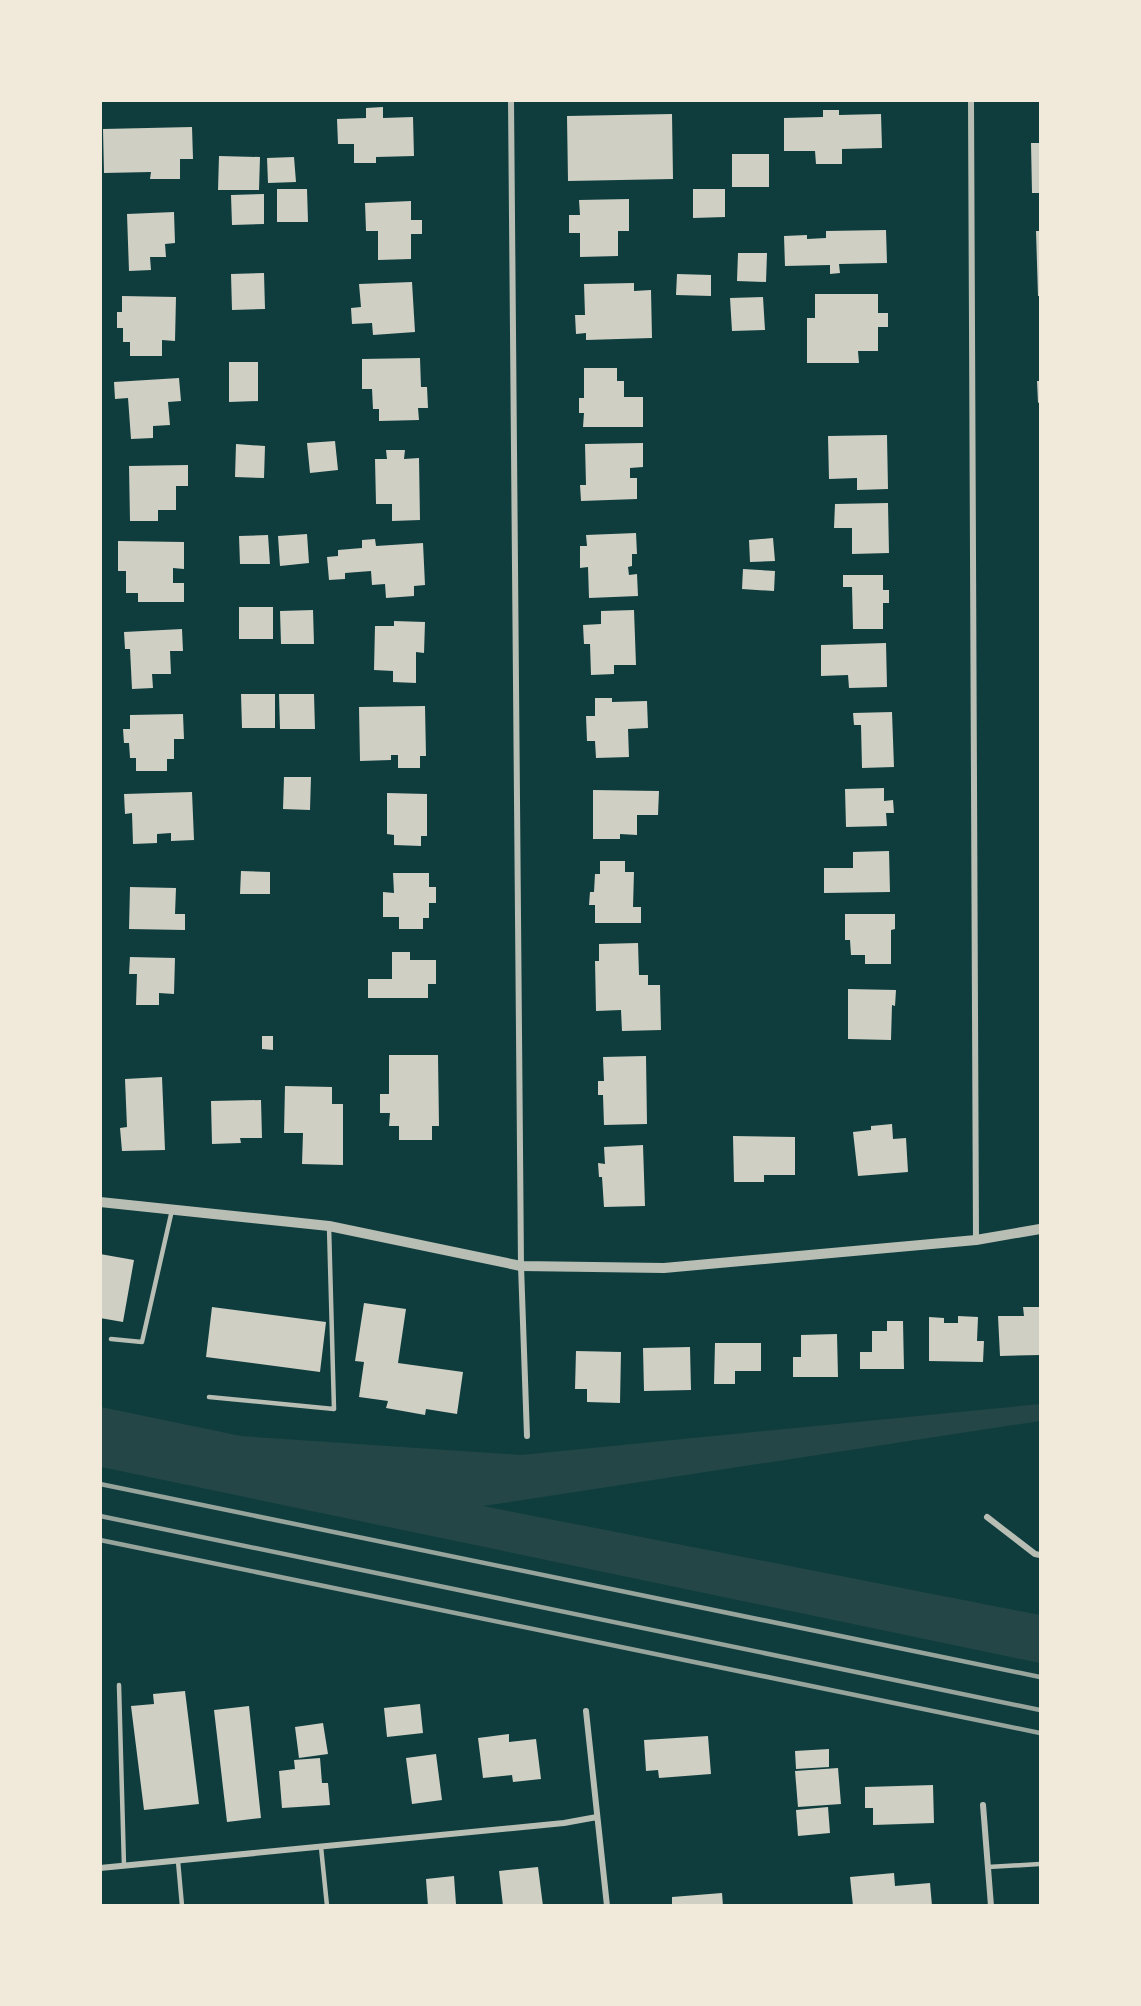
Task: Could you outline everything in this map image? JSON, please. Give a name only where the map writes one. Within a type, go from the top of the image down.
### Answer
[{"type":"street","points":[[511,100],[520,1266],[527,1436]]},
{"type":"street","points":[[971,100],[976,1240]]},
{"type":"street","points":[[100,1202],[329,1226],[520,1266],[664,1268],[976,1240],[1041,1229]]},
{"type":"street","points":[[987,1517],[1035,1554],[1041,1555]]},
{"type":"street","points":[[586,1711],[607,1905]]},
{"type":"street","points":[[983,1805],[991,1905]]},
{"type":"street","points":[[100,1868],[564,1823],[597,1817]]},
{"type":"lane","points":[[111,1339],[142,1342],[172,1210]]},
{"type":"lane","points":[[209,1397],[334,1409],[329,1226]]},
{"type":"lane","points":[[119,1686],[124,1866]]},
{"type":"lane","points":[[321,1847],[327,1905]]},
{"type":"lane","points":[[178,1861],[182,1905]]},
{"type":"lane","points":[[988,1867],[1041,1864]]},
{"type":"shaded area","points":[[1040,1404],[1040,1421],[483,1506],[1040,1615],[1040,1663],[101,1467],[101,1407],[241,1436],[521,1455]]},
{"type":"building","points":[[383,107],[383,118],[413,117],[414,156],[376,157],[376,163],[354,163],[354,144],[338,144],[337,119],[366,118],[366,108]]},
{"type":"building","points":[[823,110],[839,110],[839,115],[881,114],[882,148],[842,149],[842,164],[816,164],[815,151],[784,151],[784,118],[823,117]]},
{"type":"building","points":[[672,114],[673,179],[568,181],[567,116]]},
{"type":"building","points":[[192,127],[193,159],[180,159],[180,179],[150,179],[151,172],[104,173],[103,129]]},
{"type":"building","points":[[1031,143],[1040,143],[1040,193],[1032,193]]},
{"type":"building","points":[[732,154],[769,154],[769,187],[732,187]]},
{"type":"building","points":[[219,156],[260,157],[259,190],[218,190]]},
{"type":"building","points":[[294,157],[296,182],[268,183],[267,158]]},
{"type":"building","points":[[277,189],[307,189],[308,222],[277,222]]},
{"type":"building","points":[[693,189],[725,189],[725,217],[693,218]]},
{"type":"building","points":[[264,194],[264,224],[232,225],[231,195]]},
{"type":"building","points":[[629,199],[629,231],[618,231],[618,256],[580,257],[580,233],[569,233],[569,215],[580,215],[579,200]]},
{"type":"building","points":[[411,201],[411,220],[422,220],[422,234],[411,234],[411,259],[378,260],[378,231],[366,231],[365,203]]},
{"type":"building","points":[[174,212],[175,243],[165,244],[166,257],[150,257],[151,270],[129,271],[127,214]]},
{"type":"building","points":[[886,230],[887,263],[839,264],[840,273],[830,274],[830,265],[785,266],[784,236],[807,235],[807,239],[826,238],[826,231]]},
{"type":"building","points":[[1036,231],[1040,231],[1040,296],[1038,296]]},
{"type":"building","points":[[738,253],[767,253],[766,282],[737,281]]},
{"type":"building","points":[[264,273],[265,309],[232,310],[231,274]]},
{"type":"building","points":[[677,274],[711,275],[711,296],[676,295]]},
{"type":"building","points":[[412,282],[415,332],[373,335],[372,323],[352,324],[351,308],[361,307],[359,284]]},
{"type":"building","points":[[634,283],[634,291],[651,290],[652,338],[586,340],[586,333],[576,334],[575,315],[585,315],[584,284]]},
{"type":"building","points":[[815,294],[878,294],[878,313],[888,313],[888,327],[878,327],[878,351],[858,351],[859,363],[807,363],[807,318],[815,318]]},
{"type":"building","points":[[122,296],[176,297],[175,341],[162,340],[162,356],[130,356],[130,342],[123,342],[123,328],[117,328],[117,312],[122,312]]},
{"type":"building","points":[[763,297],[765,330],[732,331],[730,298]]},
{"type":"building","points":[[420,358],[421,387],[427,387],[428,408],[418,408],[419,420],[379,421],[379,409],[373,409],[372,389],[362,389],[362,359]]},
{"type":"building","points":[[229,362],[258,362],[258,401],[229,402]]},
{"type":"building","points":[[584,368],[617,368],[617,381],[624,381],[624,397],[643,397],[643,427],[583,427],[584,413],[579,413],[579,398],[584,398]]},
{"type":"building","points":[[179,378],[181,401],[168,402],[170,425],[153,426],[153,438],[131,439],[128,398],[115,399],[114,382]]},
{"type":"building","points":[[1037,381],[1040,381],[1040,402],[1038,403]]},
{"type":"building","points":[[887,435],[888,489],[857,490],[857,478],[829,479],[828,436]]},
{"type":"building","points":[[335,441],[338,470],[310,473],[307,443]]},
{"type":"building","points":[[643,443],[643,467],[630,468],[630,478],[637,478],[637,499],[581,501],[580,485],[586,485],[585,444]]},
{"type":"building","points":[[236,444],[265,446],[264,478],[235,477]]},
{"type":"building","points":[[386,450],[405,450],[404,459],[419,458],[420,520],[392,521],[392,504],[376,504],[375,459],[387,459]]},
{"type":"building","points":[[188,465],[188,486],[176,486],[176,510],[158,510],[158,521],[130,521],[129,466]]},
{"type":"building","points":[[888,503],[889,553],[852,554],[852,528],[834,528],[835,504]]},
{"type":"building","points":[[636,533],[637,554],[632,554],[632,566],[628,567],[629,575],[637,574],[638,596],[589,598],[588,567],[580,568],[580,546],[587,546],[586,535]]},
{"type":"building","points":[[307,534],[309,563],[280,566],[278,536]]},
{"type":"building","points":[[268,535],[270,564],[240,564],[239,536]]},
{"type":"building","points":[[773,538],[775,561],[750,562],[749,540]]},
{"type":"building","points":[[375,539],[376,546],[423,543],[425,585],[414,586],[414,596],[386,598],[385,584],[372,585],[371,571],[345,573],[345,579],[329,580],[327,557],[338,556],[338,550],[362,548],[362,540]]},
{"type":"building","points":[[118,541],[184,542],[184,569],[173,568],[173,583],[184,583],[184,602],[138,602],[138,593],[126,593],[126,571],[118,571]]},
{"type":"building","points":[[743,569],[775,571],[774,591],[742,589]]},
{"type":"building","points":[[843,575],[883,575],[883,590],[889,590],[889,603],[883,603],[883,629],[853,629],[852,587],[843,587]]},
{"type":"building","points":[[239,607],[273,607],[273,639],[239,639]]},
{"type":"building","points":[[313,610],[314,644],[281,644],[280,611]]},
{"type":"building","points":[[634,610],[636,665],[614,665],[614,674],[591,675],[590,644],[584,644],[583,625],[601,624],[601,611]]},
{"type":"building","points":[[394,621],[425,622],[424,653],[416,652],[416,683],[393,682],[393,671],[374,670],[375,626],[394,626]]},
{"type":"building","points":[[182,629],[183,651],[170,651],[171,674],[152,674],[153,688],[132,689],[130,649],[125,649],[124,632]]},
{"type":"building","points":[[886,643],[887,687],[849,688],[848,675],[821,676],[821,645]]},
{"type":"building","points":[[241,694],[275,694],[275,728],[242,728]]},
{"type":"building","points":[[279,694],[314,694],[315,729],[280,729]]},
{"type":"building","points":[[595,698],[612,698],[612,702],[647,701],[648,728],[628,729],[629,757],[596,758],[595,741],[587,741],[586,716],[595,716]]},
{"type":"building","points":[[425,706],[426,756],[420,756],[420,768],[398,768],[398,755],[391,755],[391,760],[360,761],[359,707]]},
{"type":"building","points":[[892,712],[894,767],[862,768],[861,725],[854,725],[853,713]]},
{"type":"building","points":[[183,714],[184,739],[174,739],[174,759],[167,759],[167,771],[136,771],[136,758],[130,758],[129,743],[124,743],[123,729],[130,729],[130,715]]},
{"type":"building","points":[[284,777],[311,777],[310,810],[283,809]]},
{"type":"building","points":[[884,788],[884,801],[893,800],[894,813],[886,813],[887,826],[846,827],[845,789]]},
{"type":"building","points":[[593,790],[659,791],[658,815],[637,815],[637,835],[620,834],[620,839],[593,839]]},
{"type":"building","points":[[192,792],[194,840],[171,841],[171,833],[157,834],[157,843],[133,844],[132,813],[125,814],[124,794]]},
{"type":"building","points":[[387,793],[427,794],[427,836],[421,836],[421,846],[394,845],[394,835],[387,834]]},
{"type":"building","points":[[889,851],[890,892],[824,893],[824,868],[853,868],[853,852]]},
{"type":"building","points":[[600,861],[625,861],[625,872],[634,872],[633,907],[641,907],[641,923],[595,923],[595,905],[589,905],[590,892],[594,892],[595,874],[600,874]]},
{"type":"building","points":[[241,871],[270,872],[270,894],[240,894]]},
{"type":"building","points":[[393,873],[429,873],[429,887],[436,887],[436,903],[429,903],[429,918],[423,918],[423,929],[399,929],[399,917],[383,917],[383,892],[394,893]]},
{"type":"building","points":[[130,887],[176,888],[175,914],[185,914],[185,930],[129,929]]},
{"type":"building","points":[[845,914],[895,914],[895,929],[891,930],[891,964],[865,964],[865,955],[851,955],[850,940],[845,940]]},
{"type":"building","points":[[638,943],[639,975],[648,975],[648,985],[660,985],[661,1030],[622,1031],[621,1010],[596,1011],[595,961],[599,961],[599,944]]},
{"type":"building","points":[[392,952],[410,952],[410,960],[436,960],[436,984],[428,984],[428,998],[368,998],[368,979],[392,979]]},
{"type":"building","points":[[130,957],[175,958],[174,994],[159,993],[159,1005],[136,1005],[137,974],[129,974]]},
{"type":"building","points":[[848,989],[896,990],[895,1006],[892,1005],[891,1040],[848,1039]]},
{"type":"building","points":[[262,1036],[273,1036],[273,1050],[262,1049]]},
{"type":"building","points":[[389,1055],[438,1055],[439,1126],[432,1126],[432,1140],[399,1140],[399,1126],[389,1126],[390,1113],[380,1113],[380,1094],[389,1094]]},
{"type":"building","points":[[646,1056],[647,1124],[604,1125],[603,1095],[598,1095],[598,1081],[604,1081],[603,1057]]},
{"type":"building","points":[[162,1077],[165,1150],[122,1151],[120,1128],[127,1127],[125,1079]]},
{"type":"building","points":[[285,1086],[332,1087],[332,1104],[343,1104],[343,1165],[302,1164],[303,1133],[284,1133]]},
{"type":"building","points":[[261,1100],[262,1138],[240,1138],[241,1143],[212,1144],[211,1101]]},
{"type":"building","points":[[892,1124],[893,1139],[906,1138],[908,1172],[858,1176],[853,1132],[871,1130],[871,1126]]},
{"type":"building","points":[[733,1136],[795,1137],[795,1175],[764,1175],[764,1182],[734,1182]]},
{"type":"building","points":[[643,1145],[645,1206],[604,1207],[602,1177],[599,1177],[598,1163],[605,1164],[604,1147]]},
{"type":"building","points":[[100,1254],[134,1260],[123,1322],[100,1318]]},
{"type":"building","points":[[364,1303],[406,1309],[398,1363],[463,1372],[457,1414],[426,1409],[425,1415],[386,1408],[388,1401],[359,1397],[364,1362],[355,1361]]},
{"type":"building","points":[[212,1307],[326,1322],[320,1372],[206,1357]]},
{"type":"building","points":[[1023,1307],[1040,1307],[1040,1355],[1000,1356],[998,1316],[1024,1316]]},
{"type":"building","points":[[958,1316],[978,1317],[977,1341],[984,1341],[983,1362],[929,1361],[929,1317],[944,1318],[944,1323],[958,1323]]},
{"type":"building","points":[[887,1321],[903,1321],[904,1369],[860,1369],[860,1352],[872,1352],[872,1331],[887,1331]]},
{"type":"building","points":[[837,1334],[838,1377],[793,1377],[793,1357],[801,1357],[801,1335]]},
{"type":"building","points":[[715,1343],[761,1343],[761,1371],[735,1371],[735,1384],[714,1384]]},
{"type":"building","points":[[690,1347],[691,1390],[644,1391],[643,1348]]},
{"type":"building","points":[[576,1351],[621,1352],[620,1403],[587,1402],[587,1389],[575,1389]]},
{"type":"building","points":[[185,1691],[199,1804],[144,1810],[131,1706],[154,1704],[153,1694]]},
{"type":"building","points":[[420,1704],[423,1733],[387,1737],[384,1708]]},
{"type":"building","points":[[249,1706],[261,1818],[227,1822],[214,1710]]},
{"type":"building","points":[[323,1723],[328,1754],[299,1758],[295,1727]]},
{"type":"building","points":[[509,1734],[509,1742],[536,1739],[541,1779],[513,1782],[512,1775],[483,1778],[478,1738]]},
{"type":"building","points":[[708,1736],[711,1774],[659,1778],[658,1770],[646,1771],[644,1740]]},
{"type":"building","points":[[829,1749],[829,1767],[796,1769],[795,1751]]},
{"type":"building","points":[[436,1754],[442,1800],[412,1804],[406,1758]]},
{"type":"building","points":[[320,1758],[322,1783],[328,1783],[330,1805],[282,1808],[279,1771],[295,1769],[294,1760]]},
{"type":"building","points":[[838,1768],[841,1804],[798,1807],[795,1771]]},
{"type":"building","points":[[933,1785],[934,1823],[873,1825],[873,1808],[865,1808],[865,1787]]},
{"type":"building","points":[[828,1807],[830,1833],[798,1836],[796,1810]]},
{"type":"building","points":[[538,1867],[543,1906],[503,1906],[499,1871]]},
{"type":"building","points":[[894,1873],[895,1886],[930,1883],[932,1906],[853,1906],[850,1877]]},
{"type":"building","points":[[454,1876],[456,1904],[428,1906],[426,1879]]},
{"type":"building","points":[[722,1893],[723,1906],[672,1906],[672,1897]]},
{"type":"railway","points":[[100,1484],[1040,1677]]},
{"type":"railway","points":[[100,1516],[1040,1710]]},
{"type":"railway","points":[[100,1540],[1040,1733]]}]
